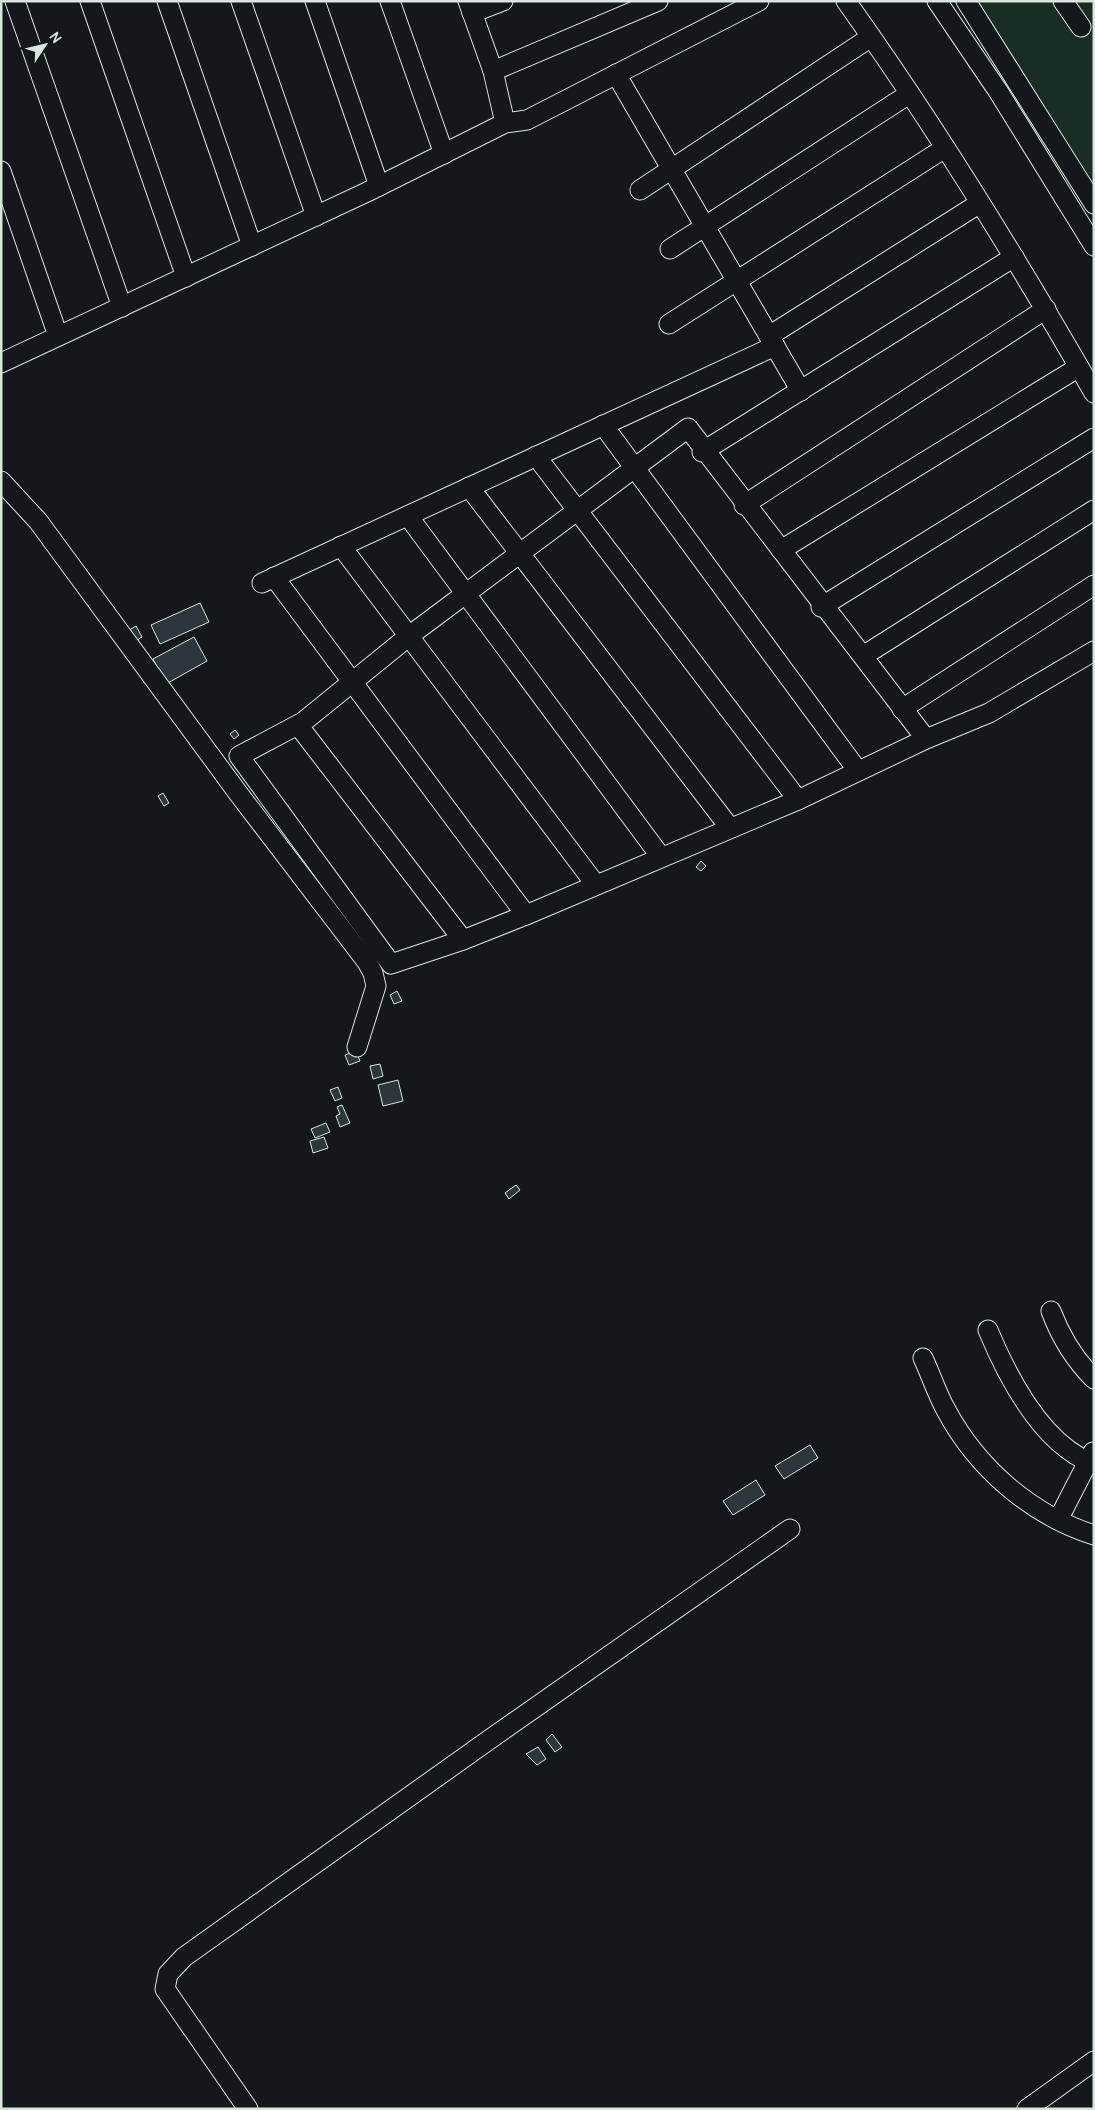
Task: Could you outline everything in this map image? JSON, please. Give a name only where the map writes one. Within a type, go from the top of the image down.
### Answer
[{"type":"street","points":[[15,1],[122,307]]},
{"type":"street","points":[[90,1],[186,277]]},
{"type":"street","points":[[167,1],[252,246]]},
{"type":"street","points":[[241,1],[316,216]]},
{"type":"street","points":[[315,1],[379,186]]},
{"type":"street","points":[[390,1],[444,154]]},
{"type":"street","points":[[503,1],[470,7],[493,71],[505,123]]},
{"type":"street","points":[[493,71],[658,1]]},
{"type":"street","points":[[1,363],[379,186],[505,123],[527,120],[759,1]]},
{"type":"street","points":[[846,1],[945,148],[1014,256],[1094,393]]},
{"type":"street","points":[[937,1],[998,91],[1094,246]]},
{"type":"street","points":[[966,1],[1094,204]]},
{"type":"street","points":[[1063,1],[1081,27]]},
{"type":"street","points":[[640,190],[871,36]]},
{"type":"street","points":[[616,74],[801,391]]},
{"type":"street","points":[[670,249],[909,94]]},
{"type":"street","points":[[669,324],[945,148]]},
{"type":"street","points":[[1,171],[58,336]]},
{"type":"street","points":[[526,915],[352,682],[268,580],[603,425],[772,341],[980,203]]},
{"type":"street","points":[[703,451],[1014,256]]},
{"type":"street","points":[[745,504],[1046,309]]},
{"type":"street","points":[[781,550],[1079,366]]},
{"type":"street","points":[[603,425],[858,771]]},
{"type":"street","points":[[926,739],[703,451],[688,428],[408,636],[298,725],[239,756],[391,964],[463,940],[526,915],[798,800],[926,739],[989,713],[1094,651]]},
{"type":"street","points":[[822,606],[1094,438]]},
{"type":"street","points":[[536,456],[798,800]]},
{"type":"street","points":[[1,481],[38,521],[232,785],[367,962],[373,973],[376,986],[357,1047]]},
{"type":"street","points":[[469,487],[730,828]]},
{"type":"street","points":[[862,656],[1094,510]]},
{"type":"street","points":[[408,516],[661,857]]},
{"type":"street","points":[[341,546],[596,885]]},
{"type":"street","points":[[902,709],[1094,585]]},
{"type":"street","points":[[298,725],[463,940]]},
{"type":"street","points":[[1051,1311],[1060,1335],[1077,1362],[1094,1379]]},
{"type":"street","points":[[988,1330],[1000,1361],[1025,1404],[1054,1439],[1092,1459],[1058,1520]]},
{"type":"street","points":[[923,1358],[946,1411],[973,1451],[1009,1489],[1058,1520],[1094,1535]]},
{"type":"street","points":[[248,2109],[165,1989],[168,1974],[184,1957],[493,1736],[790,1529]]},
{"type":"street","points":[[1028,2109],[1094,2062]]},
{"type":"green space","points":[[978,1],[1094,1],[1094,186],[1092,184]]},
{"type":"building","points":[[200,603],[209,622],[160,644],[151,625]]},
{"type":"building","points":[[136,626],[142,637],[133,643],[126,632]]},
{"type":"building","points":[[194,637],[207,661],[166,684],[153,659]]},
{"type":"building","points":[[235,730],[239,735],[234,739],[230,734]]},
{"type":"building","points":[[163,793],[169,803],[164,806],[158,796]]},
{"type":"building","points":[[701,861],[706,866],[701,871],[696,867]]},
{"type":"building","points":[[397,991],[402,1001],[394,1004],[390,995]]},
{"type":"building","points":[[356,1051],[360,1061],[349,1065],[345,1055]]},
{"type":"building","points":[[380,1064],[383,1076],[373,1079],[370,1066]]},
{"type":"building","points":[[398,1080],[403,1101],[383,1106],[378,1085]]},
{"type":"building","points":[[338,1087],[342,1098],[335,1101],[330,1090]]},
{"type":"building","points":[[342,1105],[350,1123],[340,1127],[336,1116],[340,1114],[337,1107]]},
{"type":"building","points":[[326,1123],[330,1132],[315,1138],[311,1129]]},
{"type":"building","points":[[324,1137],[328,1148],[313,1153],[310,1141]]},
{"type":"building","points":[[516,1185],[520,1190],[509,1199],[505,1193]]},
{"type":"building","points":[[810,1445],[818,1458],[784,1479],[775,1466]]},
{"type":"building","points":[[756,1480],[765,1495],[733,1515],[723,1501]]},
{"type":"building","points":[[552,1734],[562,1747],[555,1752],[546,1740]]},
{"type":"building","points":[[538,1747],[546,1759],[537,1765],[526,1754]]}]
